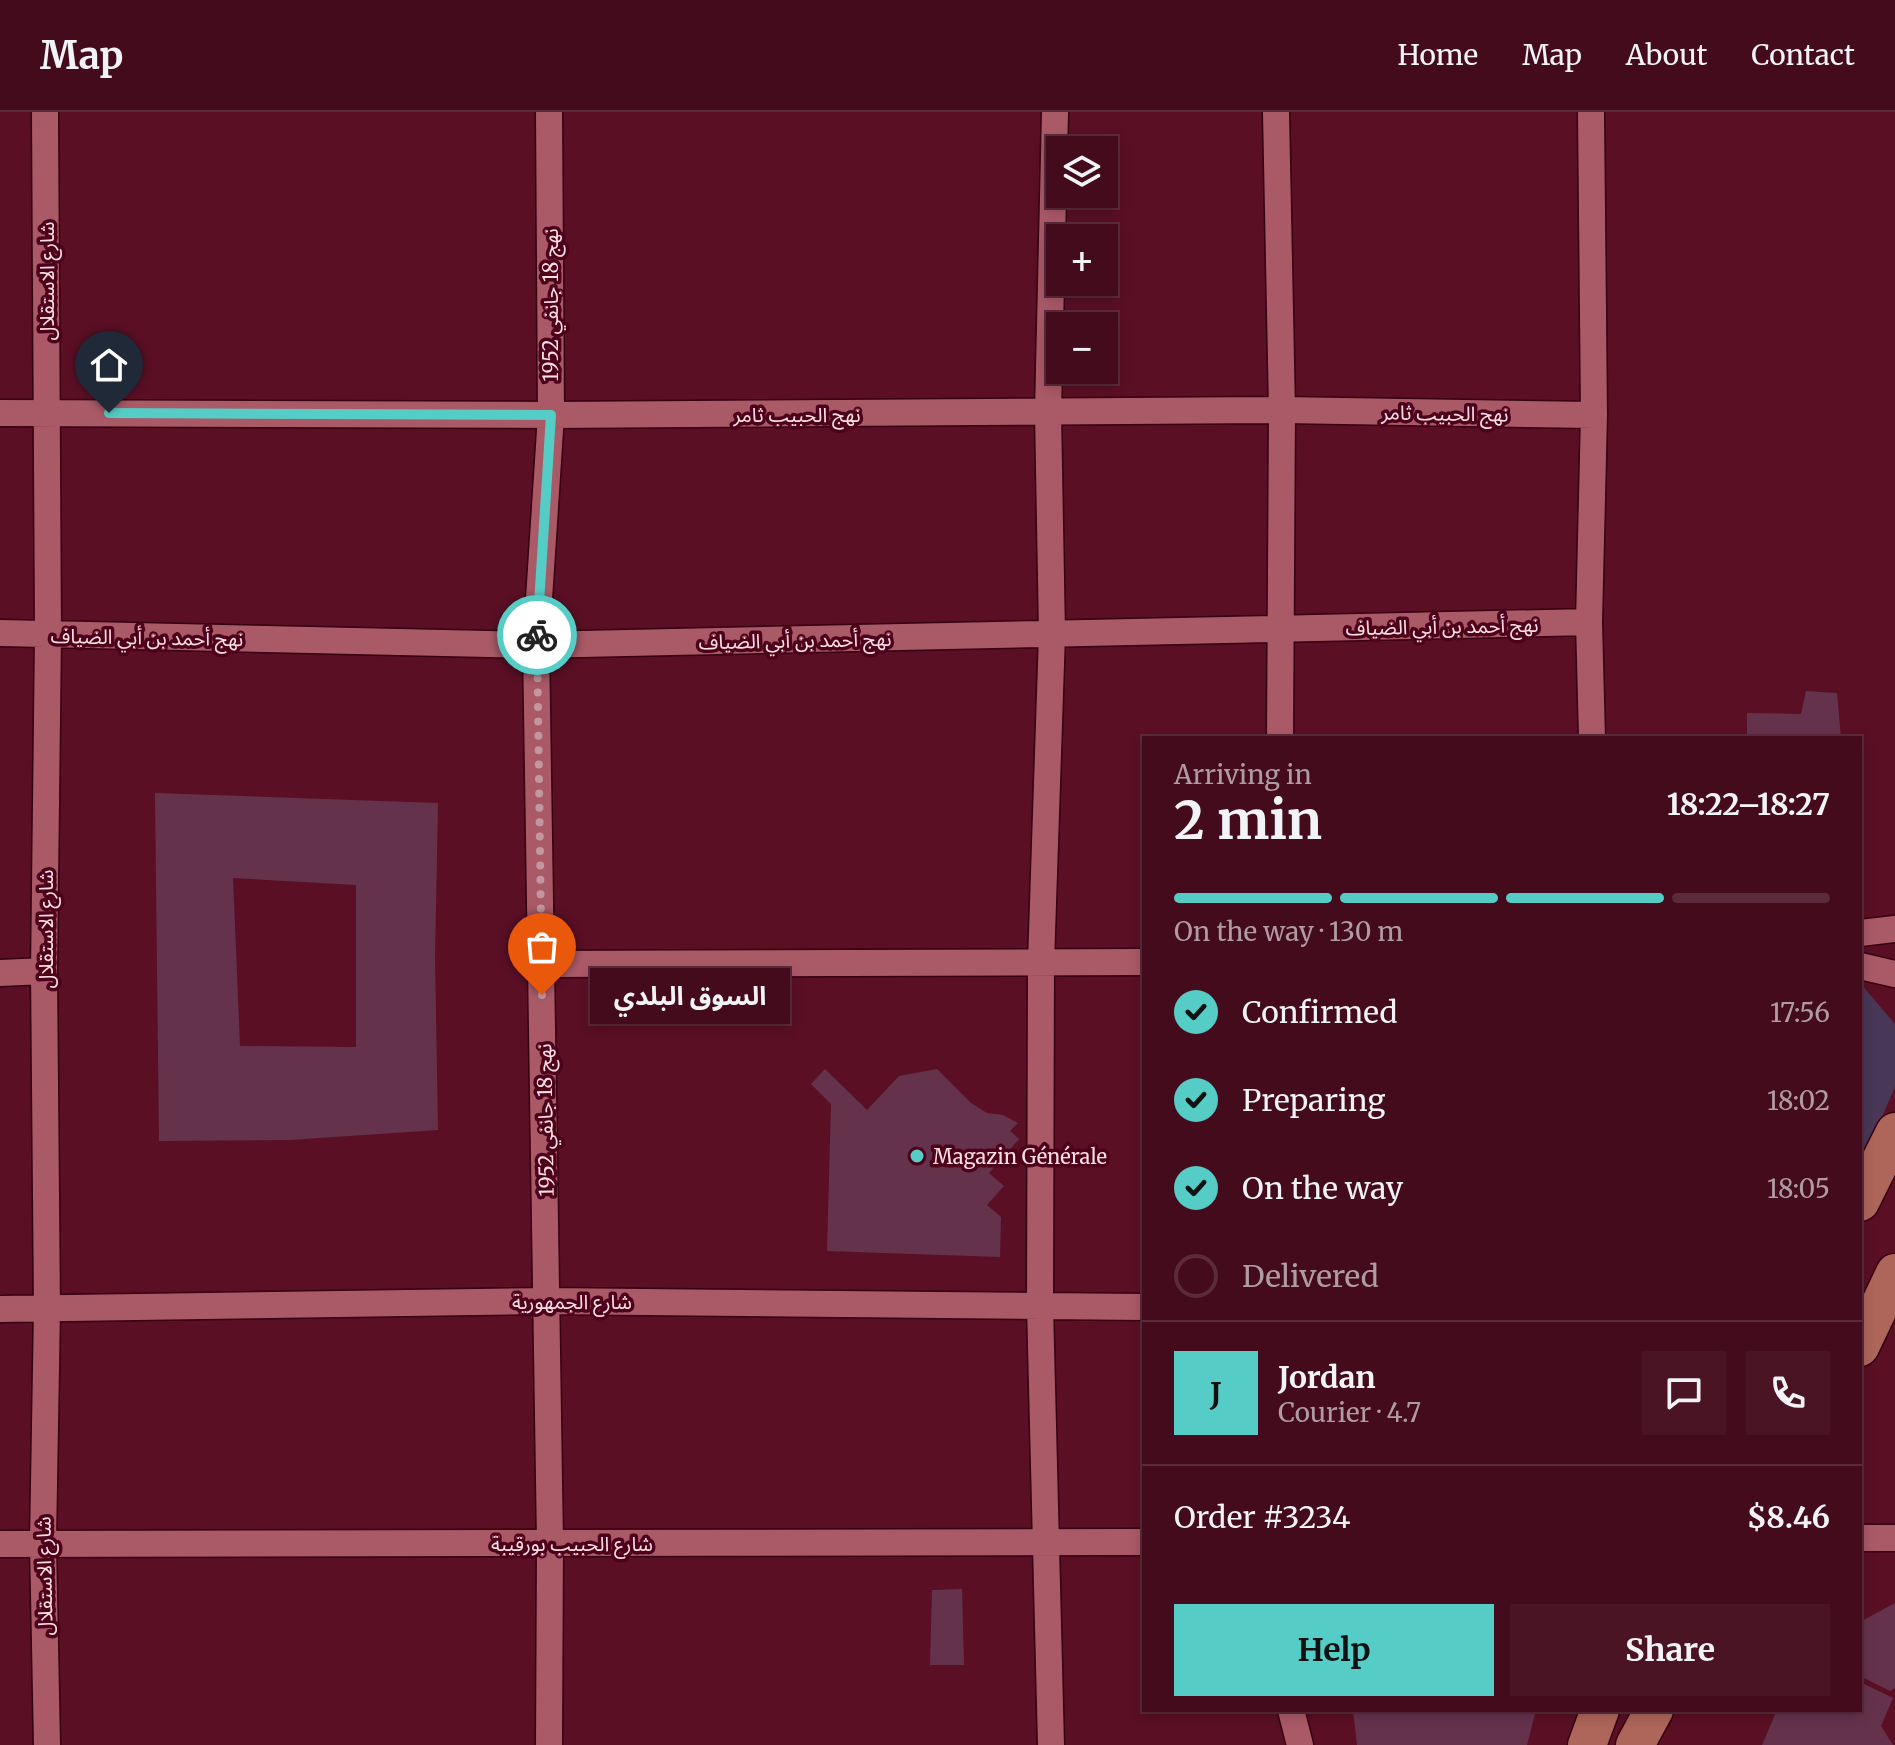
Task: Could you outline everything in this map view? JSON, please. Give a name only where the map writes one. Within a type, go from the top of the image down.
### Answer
[{"type":"main road","points":[[1862,1198],[1895,1132]]},
{"type":"main road","points":[[1862,1343],[1895,1273]]},
{"type":"main road","points":[[1587,1745],[1599,1712]]},
{"type":"main road","points":[[1635,1745],[1653,1712]]},
{"type":"street","name":"شارع الاستقلال","points":[[45,112],[48,634],[44,971],[47,1309],[43,1543],[47,1745]]},
{"type":"street","name":"نهج 18 جانفي 1952","points":[[549,112],[551,415],[536,645],[548,1301],[549,1745]]},
{"type":"street","points":[[1051,1745],[1040,1306],[1041,963],[1052,634],[1048,412],[1055,112]]},
{"type":"street","points":[[1276,112],[1282,410],[1280,736]]},
{"type":"street","points":[[1591,112],[1594,415],[1589,622],[1592,736]]},
{"type":"street","name":"نهج الحبيب ثامر","points":[[0,413],[551,415],[1282,410],[1594,415]]},
{"type":"street","name":"نهج أحمد بن أبي الضياف","points":[[0,633],[536,645],[1589,622]]},
{"type":"street","points":[[1862,933],[1895,929]]},
{"type":"street","points":[[542,964],[1142,962]]},
{"type":"street","points":[[1862,966],[1895,974]]},
{"type":"street","points":[[0,973],[44,971]]},
{"type":"street","name":"شارع الجمهورية","points":[[0,1309],[548,1301],[1142,1307]]},
{"type":"street","points":[[1862,1538],[1895,1538]]},
{"type":"street","name":"شارع الحبيب بورقيبة","points":[[0,1544],[1142,1542]]},
{"type":"street","points":[[1292,1712],[1300,1745]]},
{"type":"shaded area","points":[[1862,985],[1895,1024],[1895,1087],[1862,1163]]},
{"type":"building","points":[[1806,691],[1837,693],[1841,736],[1747,736],[1747,713],[1801,714]]},
{"type":"building","points":[[155,793],[438,803],[435,957],[438,1130],[290,1140],[159,1141]],"holes":[[[233,878],[356,885],[356,1047],[240,1046]]]},
{"type":"building","name":"Magazin Générale","points":[[825,1069],[867,1110],[899,1076],[937,1069],[971,1103],[987,1113],[1003,1115],[1018,1123],[1010,1131],[1019,1139],[989,1173],[1004,1186],[987,1205],[1001,1217],[1000,1257],[827,1251],[831,1104],[811,1084]]},
{"type":"building","points":[[962,1589],[964,1665],[930,1665],[932,1590]]},
{"type":"building","points":[[1895,1603],[1895,1688],[1890,1691],[1862,1677],[1862,1621]]},
{"type":"building","points":[[1862,1683],[1893,1698],[1881,1726],[1893,1745],[1762,1745],[1776,1712],[1862,1712]]},
{"type":"building","points":[[1353,1712],[1535,1712],[1527,1745],[1357,1745]]},
{"type":"way so far","points":[[537,635],[542,995]]},
{"type":"place","name":"السوق البلدي","points":[[542,995]]},
{"type":"place","name":"Magazin Générale","points":[[917,1156]]},
{"type":"route","points":[[109,413],[551,415],[537,635]]}]
